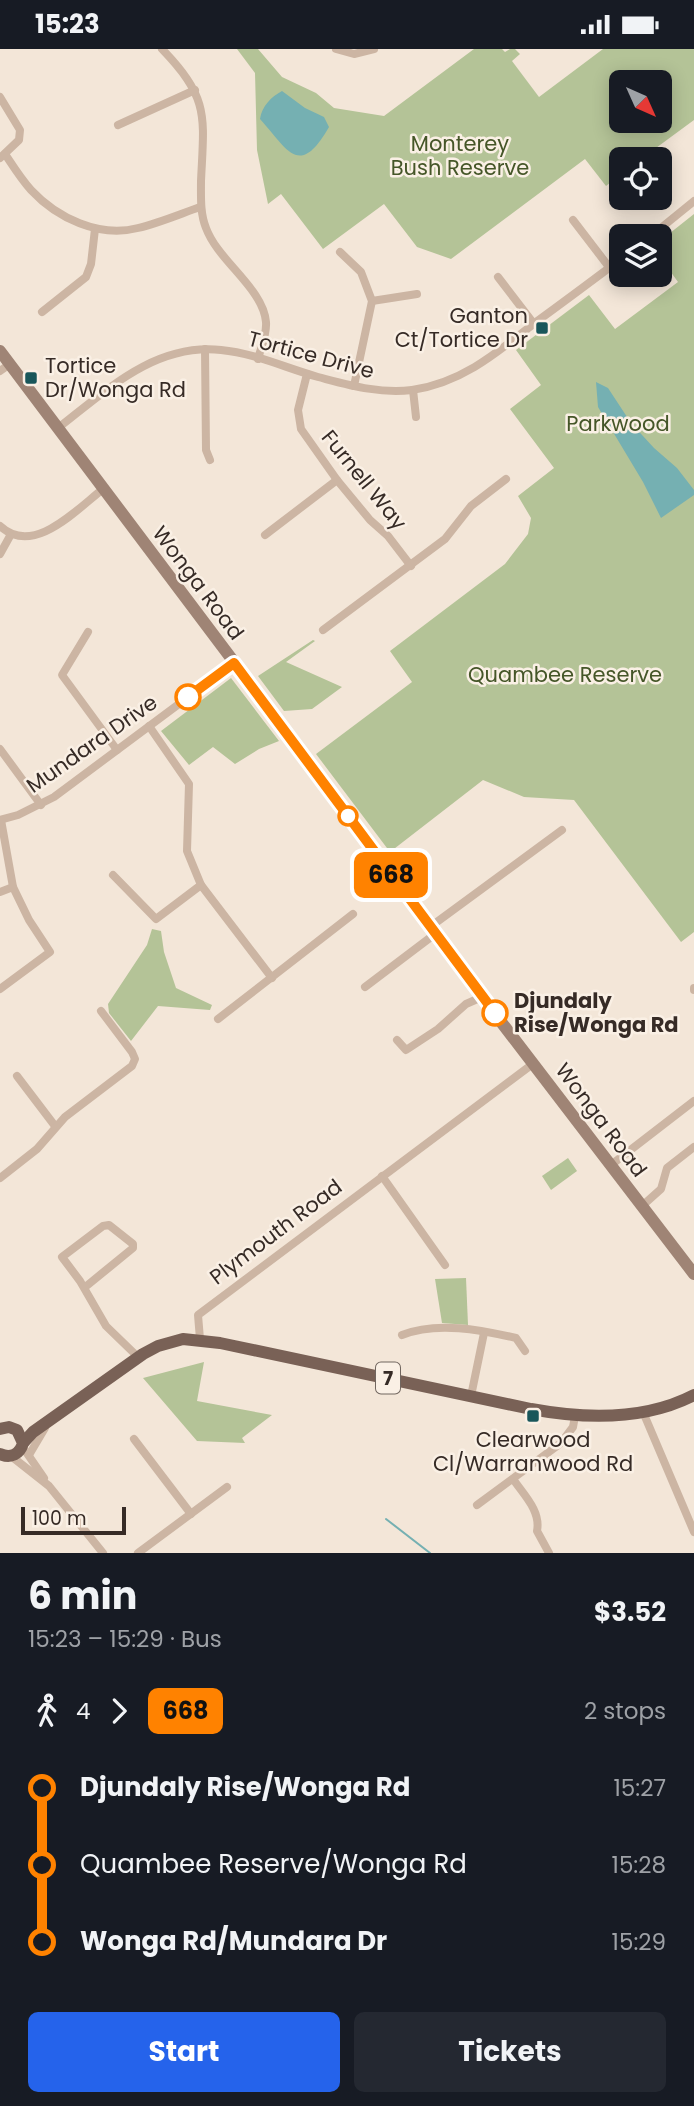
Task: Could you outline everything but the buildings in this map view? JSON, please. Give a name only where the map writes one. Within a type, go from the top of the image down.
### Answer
[{"type":"main road","name":"Wonga Road","points":[[0,351],[5,367],[58,428],[482,997],[694,1274]]},
{"type":"main road","name":"7","points":[[3,1455],[18,1453],[25,1448],[33,1432],[138,1357],[169,1341],[200,1339],[575,1416],[643,1412],[694,1395]]},
{"type":"main road","name":"7","points":[[6,1428],[52,1420]]},
{"type":"main road","name":"7","points":[[6,1428],[25,1448]]},
{"type":"street","points":[[162,49],[181,69],[201,105],[204,121],[200,207],[206,229],[214,243],[263,310],[266,332],[258,359]]},
{"type":"street","points":[[336,49],[354,54],[374,49]]},
{"type":"street","points":[[118,125],[195,90]]},
{"type":"street","points":[[0,97],[20,130],[19,140],[3,156],[31,190],[65,217],[95,229],[117,231],[138,228],[200,207]]},
{"type":"street","points":[[666,224],[694,201]]},
{"type":"street","points":[[573,220],[609,267]]},
{"type":"street","points":[[42,312],[86,277],[91,264],[95,229]]},
{"type":"street","points":[[340,252],[361,272],[372,301],[354,386]]},
{"type":"street","name":"Tortice Drive","points":[[58,428],[144,365],[160,357],[183,351],[223,350],[378,391],[413,390],[452,379],[467,373],[609,267]]},
{"type":"street","points":[[498,277],[534,324]]},
{"type":"street","points":[[372,301],[417,294]]},
{"type":"street","points":[[205,349],[206,450],[210,460]]},
{"type":"street","name":"Furnell Way","points":[[307,374],[298,410],[301,429],[337,480],[411,565]]},
{"type":"street","points":[[413,390],[416,417]]},
{"type":"street","points":[[323,630],[445,539],[471,506],[506,479]]},
{"type":"street","points":[[264,535],[337,480]]},
{"type":"street","points":[[0,526],[10,536],[29,537],[44,533],[103,489]]},
{"type":"street","points":[[0,554],[10,536]]},
{"type":"street","points":[[88,632],[62,675],[117,750]]},
{"type":"street","name":"Mundara Drive","points":[[1,820],[41,805],[234,663]]},
{"type":"street","points":[[149,726],[189,784],[187,851],[201,885],[272,978]]},
{"type":"street","points":[[0,749],[41,805]]},
{"type":"street","points":[[0,989],[50,951],[29,920],[13,887],[1,820]]},
{"type":"street","points":[[365,987],[433,930],[562,830]]},
{"type":"street","points":[[113,875],[156,919],[201,885]]},
{"type":"street","points":[[0,892],[13,887]]},
{"type":"street","points":[[219,1019],[353,914]]},
{"type":"street","points":[[397,1040],[406,1050],[438,1029],[466,1004],[482,997]]},
{"type":"street","points":[[0,1178],[37,1149],[55,1126],[132,1066],[135,1059],[128,1045],[101,1010]]},
{"type":"street","name":"Plymouth Road","points":[[200,1339],[198,1315],[534,1063]]},
{"type":"street","points":[[17,1076],[55,1126]]},
{"type":"street","points":[[611,1165],[694,1101]]},
{"type":"street","points":[[642,1206],[661,1189],[667,1168],[694,1147]]},
{"type":"street","points":[[382,1176],[445,1265]]},
{"type":"street","points":[[84,1288],[133,1248],[133,1244],[109,1224],[62,1257],[106,1326],[138,1357]]},
{"type":"street","points":[[402,1335],[413,1330],[462,1328],[516,1338],[525,1351]]},
{"type":"street","points":[[471,1396],[484,1333]]},
{"type":"street","points":[[643,1412],[694,1532]]},
{"type":"street","points":[[477,1505],[561,1443],[573,1427],[575,1416]]},
{"type":"street","points":[[134,1439],[191,1514]]},
{"type":"street","points":[[25,1448],[49,1486],[103,1553]]},
{"type":"street","points":[[3,1455],[49,1486]]},
{"type":"street","points":[[513,1479],[536,1511],[539,1522],[537,1531],[549,1553]]},
{"type":"street","points":[[138,1553],[227,1487]]},
{"type":"green space","name":"Monterey Bush Reserve","points":[[237,49],[258,49],[282,77],[316,93],[334,108],[384,116],[474,49],[502,49],[505,52],[515,49],[520,54],[512,61],[539,97],[603,49],[694,49],[694,120],[657,147],[609,147],[609,184],[606,186],[585,159],[451,259],[417,247],[384,204],[323,249],[281,194],[268,204],[257,150],[255,73]]},
{"type":"green space","name":"Quambee Reserve","points":[[694,214],[694,932],[681,942],[574,800],[524,797],[483,780],[390,852],[316,754],[412,682],[390,651],[505,564],[528,534],[531,518],[518,496],[554,468],[510,409],[541,385],[516,350],[589,295],[615,329],[672,287],[678,282],[672,274],[672,231]]},
{"type":"green space","points":[[315,641],[286,662],[342,687],[312,709],[284,711],[258,676]]},
{"type":"green space","points":[[231,678],[279,741],[259,749],[235,764],[213,747],[189,765],[161,731]]},
{"type":"green space","points":[[152,929],[161,931],[164,952],[176,988],[212,1005],[210,1010],[158,1006],[131,1041],[109,1013],[108,1004],[147,945]]},
{"type":"green space","points":[[568,1158],[577,1171],[551,1190],[542,1176]]},
{"type":"green space","points":[[466,1278],[468,1325],[442,1323],[435,1279]]},
{"type":"green space","points":[[204,1362],[197,1401],[272,1415],[242,1438],[245,1443],[197,1441],[143,1378]]},
{"type":"water","points":[[282,91],[305,108],[324,117],[329,127],[310,152],[301,155],[286,149],[260,119],[268,102]]},
{"type":"water","points":[[596,382],[608,388],[631,423],[677,468],[694,490],[694,495],[661,518],[643,482],[598,407]]},
{"type":"waterway","points":[[386,1519],[430,1553]]},
{"type":"bus line","name":"668","points":[[188,697],[234,663],[495,1013]]},
{"type":"place","name":"Ganton Ct/Tortice Dr","points":[[542,328]]},
{"type":"place","name":"Tortice Dr/Wonga Rd","points":[[31,378]]},
{"type":"place","name":"Djundaly Rise/Wonga Rd","points":[[495,1013]]},
{"type":"place","name":"Clearwood Cl/Warranwood Rd","points":[[533,1416]]},
{"type":"park label","name":"Parkwood","points":[[618,424]]}]
